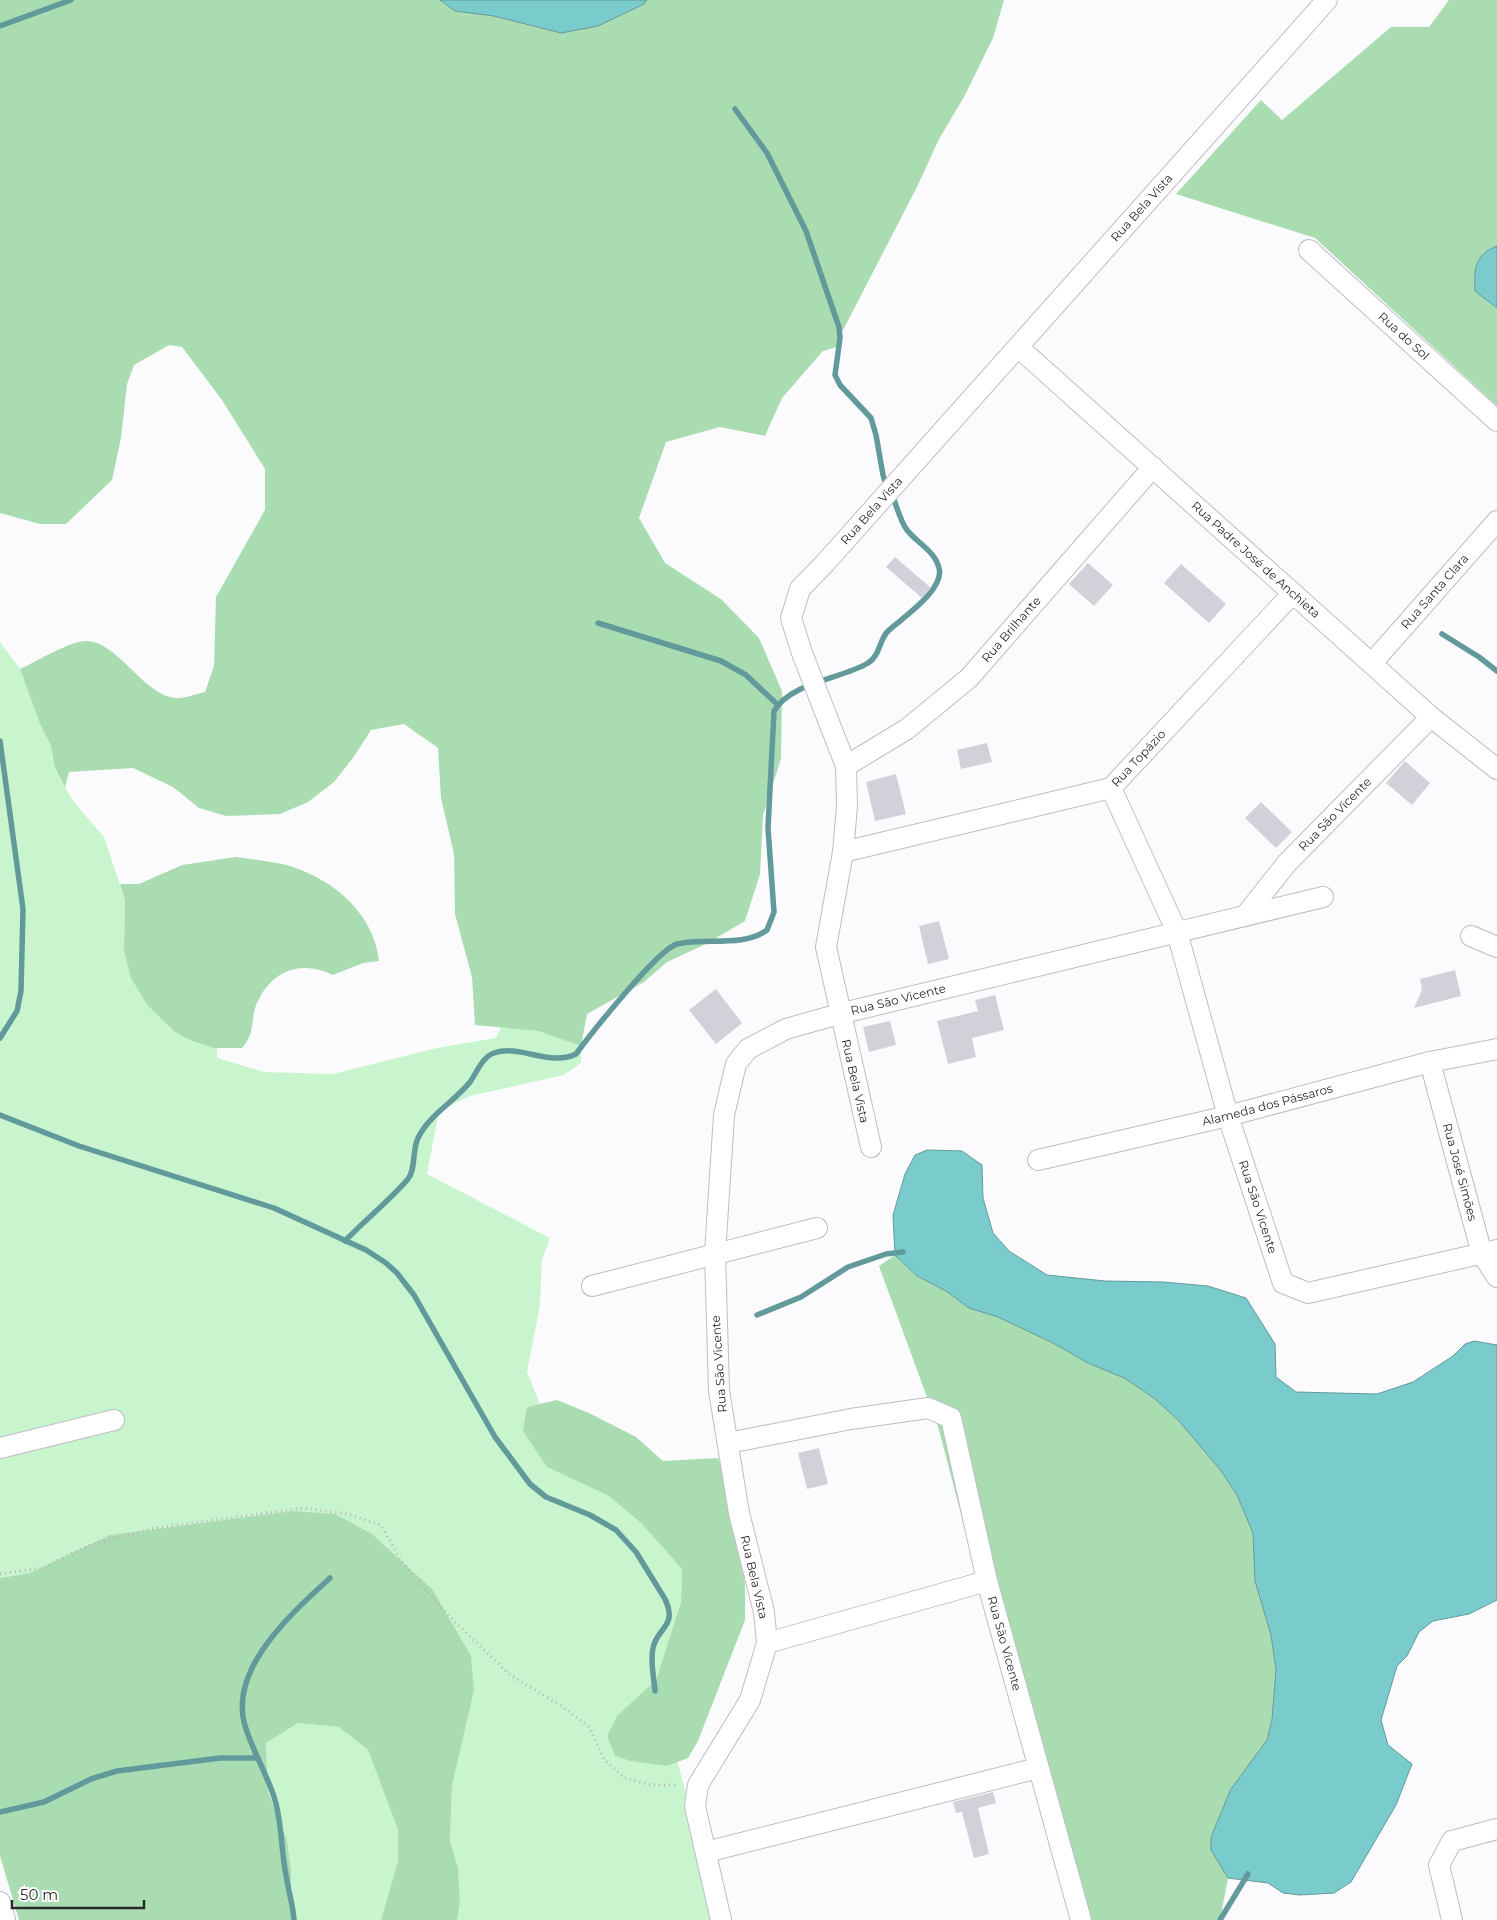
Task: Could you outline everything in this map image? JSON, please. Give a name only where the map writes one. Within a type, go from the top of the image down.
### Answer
[{"type":"street","name":"Rua Bela Vista","points":[[871,1147],[839,1014],[826,947],[843,852],[847,806],[846,766],[802,653],[791,618],[800,589],[1327,0]]},
{"type":"street","name":"Rua do Sol","points":[[1309,250],[1497,421]]},
{"type":"street","name":"Rua Padre José de Anchieta","points":[[1018,347],[1432,717],[1497,769]]},
{"type":"street","name":"Rua Brilhante","points":[[846,766],[907,729],[969,678],[1153,467]]},
{"type":"street","name":"Rua Santa Clara","points":[[1372,664],[1495,527]]},
{"type":"street","name":"Rua Topázio","points":[[843,852],[1112,788],[1293,593]]},
{"type":"street","name":"Rua São Vicente","points":[[1245,916],[1287,863],[1432,717]]},
{"type":"street","name":"Rua São Vicente","points":[[1112,788],[1177,932],[1228,1116],[1282,1283],[1308,1294],[1489,1252]]},
{"type":"street","name":"Rua São Vicente","points":[[1081,1920],[987,1581],[951,1418],[928,1408],[851,1419],[728,1443],[719,1391],[715,1254],[724,1115],[736,1064],[748,1049],[786,1029],[839,1014],[1323,897]]},
{"type":"street","points":[[1471,936],[1497,947]]},
{"type":"street","name":"Alameda dos Pássaros","points":[[1038,1160],[1228,1116],[1430,1062],[1497,1049]]},
{"type":"street","name":"Rua José Simões","points":[[1430,1062],[1497,1277]]},
{"type":"street","points":[[592,1286],[817,1228]]},
{"type":"street","points":[[0,1448],[114,1420]]},
{"type":"street","name":"Rua Bela Vista","points":[[698,1786],[750,1700],[767,1643],[764,1612],[739,1513],[728,1443]]},
{"type":"street","points":[[767,1643],[987,1581]]},
{"type":"street","points":[[706,1852],[1038,1768]]},
{"type":"street","points":[[698,1786],[695,1806],[721,1920]]},
{"type":"street","points":[[1452,1920],[1440,1865],[1452,1841],[1497,1829]]},
{"type":"street","points":[[0,1902],[5,1920]]},
{"type":"path","points":[[0,1574],[43,1568],[87,1546],[154,1528],[304,1508],[347,1514],[381,1525],[402,1562],[450,1617],[510,1675],[560,1706],[589,1727],[604,1759],[624,1778],[651,1785],[698,1786]]},
{"type":"green space","points":[[0,0],[440,0],[455,11],[494,16],[561,33],[644,4],[647,0],[1004,0],[993,38],[964,97],[939,139],[917,187],[840,336],[837,347],[823,351],[782,398],[765,436],[720,427],[666,442],[639,518],[665,563],[721,599],[759,638],[782,691],[781,759],[763,815],[760,874],[745,921],[706,944],[667,962],[644,982],[587,1014],[581,1046],[538,1031],[475,1025],[472,977],[455,914],[454,854],[441,798],[438,748],[404,724],[371,730],[353,758],[334,782],[308,802],[280,814],[226,816],[199,808],[173,787],[133,768],[69,772],[65,787],[55,768],[51,746],[40,724],[20,669],[73,644],[92,642],[116,655],[151,687],[163,694],[178,698],[205,692],[214,666],[216,597],[265,510],[265,469],[222,400],[182,347],[169,345],[134,365],[127,384],[121,438],[112,480],[66,524],[40,524],[0,513]]},
{"type":"green space","points":[[1449,0],[1497,0],[1497,246],[1484,254],[1477,264],[1475,269],[1475,291],[1497,308],[1497,406],[1315,238],[1176,194],[1261,100],[1282,120],[1391,27],[1429,27]]},
{"type":"green space","points":[[0,642],[20,669],[40,724],[51,746],[55,769],[73,801],[104,837],[125,900],[124,950],[148,1006],[175,1032],[192,1041],[217,1048],[217,1058],[264,1072],[333,1074],[437,1048],[496,1038],[501,1027],[538,1031],[581,1046],[581,1063],[564,1075],[470,1096],[439,1111],[427,1174],[550,1238],[542,1260],[540,1305],[527,1372],[540,1404],[527,1407],[547,1467],[609,1496],[641,1523],[682,1569],[681,1602],[656,1680],[639,1697],[615,1756],[630,1761],[667,1766],[677,1760],[720,1920],[457,1920],[460,1903],[458,1868],[450,1841],[452,1786],[474,1691],[293,1511],[110,1535],[30,1573],[0,1578]]},
{"type":"green space","points":[[236,857],[282,864],[299,869],[332,886],[358,911],[368,926],[375,943],[379,961],[363,963],[333,975],[322,970],[300,968],[280,975],[264,990],[258,1001],[255,1007],[250,1036],[242,1048],[214,1048],[192,1041],[175,1032],[148,1006],[131,978],[124,950],[125,900],[120,884],[139,884],[182,865]]},
{"type":"green space","points":[[895,1255],[917,1276],[946,1291],[969,1308],[998,1317],[1053,1343],[1088,1363],[1124,1378],[1154,1398],[1179,1421],[1222,1472],[1237,1495],[1253,1533],[1255,1581],[1271,1635],[1276,1669],[1272,1720],[1267,1740],[1231,1789],[1211,1850],[1228,1878],[1220,1920],[1082,1920],[995,1645],[939,1430],[879,1266]]},
{"type":"green space","points":[[557,1400],[589,1413],[636,1437],[663,1461],[718,1458],[731,1494],[730,1513],[745,1583],[745,1620],[698,1741],[688,1758],[667,1766],[630,1761],[615,1756],[607,1736],[617,1716],[656,1680],[681,1602],[682,1569],[641,1523],[609,1496],[547,1467],[523,1431],[527,1407]]},
{"type":"green space","points":[[293,1511],[335,1514],[372,1534],[432,1589],[471,1656],[474,1691],[452,1786],[450,1841],[458,1868],[460,1903],[457,1920],[381,1920],[398,1861],[398,1830],[368,1750],[339,1727],[298,1723],[266,1743],[268,1792],[287,1840],[291,1870],[291,1920],[19,1920],[0,1856],[0,1578],[30,1573],[110,1535]]},
{"type":"green space","points":[[298,1723],[339,1727],[368,1750],[398,1830],[398,1861],[381,1920],[291,1920],[291,1870],[287,1840],[268,1792],[266,1743]]},
{"type":"water","points":[[440,0],[647,0],[644,4],[598,26],[561,33],[494,16],[455,11]]},
{"type":"water","points":[[1497,246],[1497,308],[1475,291],[1475,269],[1480,258]]},
{"type":"water","points":[[927,1150],[962,1151],[982,1165],[983,1198],[993,1233],[1009,1251],[1047,1275],[1105,1281],[1163,1282],[1208,1286],[1246,1298],[1275,1344],[1276,1377],[1296,1392],[1377,1394],[1413,1382],[1453,1356],[1465,1344],[1474,1341],[1497,1345],[1497,1600],[1469,1614],[1433,1621],[1419,1632],[1407,1656],[1397,1666],[1381,1720],[1388,1745],[1412,1764],[1396,1805],[1351,1882],[1334,1893],[1300,1895],[1283,1893],[1268,1883],[1228,1878],[1211,1850],[1211,1837],[1231,1789],[1267,1740],[1272,1720],[1276,1669],[1271,1635],[1255,1581],[1253,1533],[1237,1495],[1222,1472],[1179,1421],[1154,1398],[1124,1378],[1088,1363],[1053,1343],[998,1317],[969,1308],[946,1291],[917,1276],[895,1255],[893,1215],[905,1174],[915,1155]]},
{"type":"building","points":[[895,557],[931,588],[922,598],[886,567]]},
{"type":"building","points":[[1088,563],[1113,585],[1094,606],[1069,584]]},
{"type":"building","points":[[1181,564],[1226,604],[1209,623],[1164,583]]},
{"type":"building","points":[[987,743],[992,762],[961,769],[957,750]]},
{"type":"building","points":[[1405,761],[1430,783],[1412,805],[1386,783]]},
{"type":"building","points":[[896,774],[906,814],[875,821],[866,782]]},
{"type":"building","points":[[1261,802],[1292,832],[1276,848],[1245,818]]},
{"type":"building","points":[[939,921],[949,959],[928,964],[919,926]]},
{"type":"building","points":[[1455,970],[1461,996],[1414,1008],[1422,990],[1420,979]]},
{"type":"building","points":[[716,989],[742,1023],[716,1044],[689,1010]]},
{"type":"building","points":[[995,995],[1004,1030],[972,1038],[976,1057],[948,1064],[937,1021],[978,1011],[975,1000]]},
{"type":"building","points":[[890,1021],[896,1045],[869,1052],[863,1027]]},
{"type":"building","points":[[819,1448],[828,1484],[807,1489],[798,1453]]},
{"type":"building","points":[[993,1792],[996,1803],[978,1808],[989,1854],[974,1858],[962,1812],[956,1813],[953,1802]]},
{"type":"waterway","points":[[0,26],[71,0]]},
{"type":"waterway","points":[[735,109],[767,153],[806,231],[839,327],[840,338],[835,375],[840,385],[871,418],[887,487]]},
{"type":"waterway","points":[[345,1241],[408,1179],[412,1170],[416,1143],[423,1130],[435,1115],[464,1089],[490,1055],[504,1051],[556,1058],[576,1054],[640,976],[668,949],[677,944],[688,942],[746,939],[767,930],[774,912],[768,828],[774,711],[782,701],[804,687],[845,673],[872,660],[888,631],[921,603],[936,585],[939,576],[937,562],[930,552],[911,535],[900,518],[892,495]]},
{"type":"waterway","points":[[598,623],[721,661],[746,675],[778,705]]},
{"type":"waterway","points":[[1442,634],[1479,657],[1497,671]]},
{"type":"waterway","points":[[0,741],[23,909],[21,991],[17,1011],[0,1038]]},
{"type":"waterway","points":[[0,1115],[79,1146],[274,1208],[366,1250],[386,1263],[397,1273],[414,1295],[495,1437],[530,1484],[546,1497],[590,1515],[616,1530],[636,1552],[665,1599],[668,1608],[668,1621],[658,1635],[652,1653],[655,1691]]},
{"type":"waterway","points":[[757,1315],[801,1297],[848,1267],[886,1254],[903,1252]]},
{"type":"waterway","points":[[294,1920],[275,1800],[247,1732],[242,1701],[247,1681],[256,1661],[269,1641],[284,1623],[330,1578]]},
{"type":"waterway","points":[[0,1812],[44,1802],[91,1779],[117,1771],[220,1758],[258,1758]]},
{"type":"waterway","points":[[1220,1920],[1248,1874]]}]
